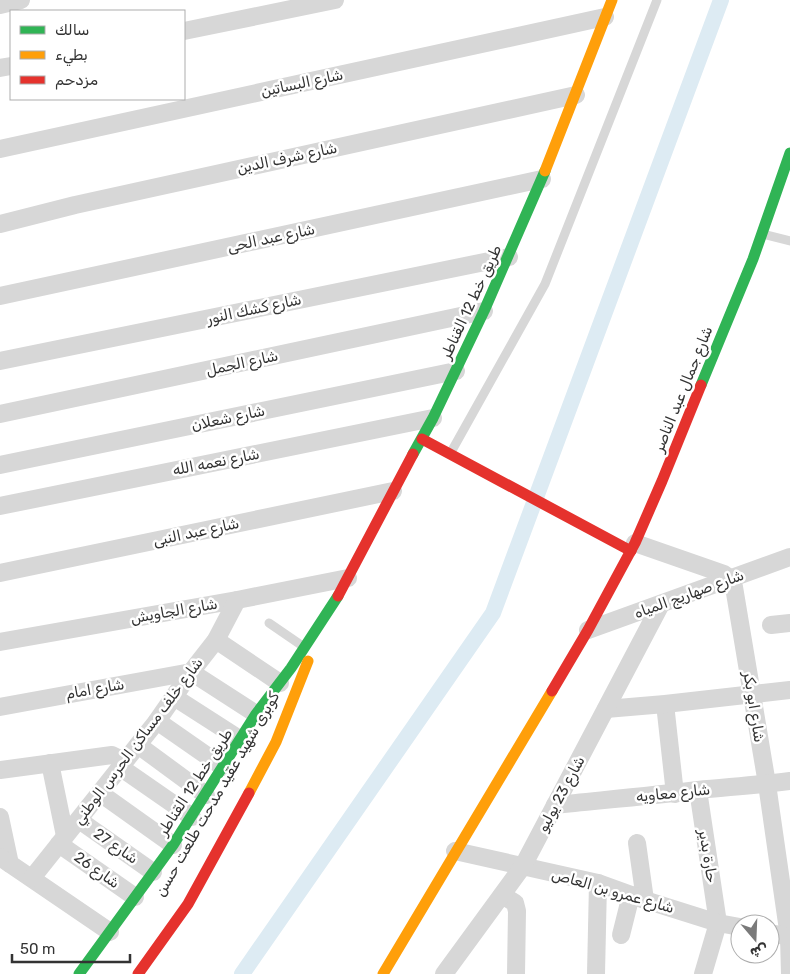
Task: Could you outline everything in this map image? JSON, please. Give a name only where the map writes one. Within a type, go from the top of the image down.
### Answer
[{"type":"main road","name":"طريق خط 12 القناطر","points":[[79,974],[174,844],[240,740],[260,718],[280,683],[333,604],[348,578],[433,418],[484,311],[542,179],[612,0]]},
{"type":"main road","name":"شارع جمال عبد الناصر","points":[[588,630],[633,547],[753,259],[790,153]]},
{"type":"main road","points":[[422,439],[597,533],[633,547]]},
{"type":"main road","name":"طريق خط 12 القناطر","points":[[138,974],[188,904],[276,742],[333,604]]},
{"type":"main road","points":[[382,974],[588,630]]},
{"type":"main road","name":"كوبرى شهيد عقيد مدحت طلعت حسن","points":[[260,718],[291,668]]},
{"type":"main road","name":"كوبرى شهيد عقيد مدحت طلعت حسن","points":[[199,861],[302,676]]},
{"type":"street","points":[[0,5],[20,0]]},
{"type":"street","points":[[185,31],[335,0]]},
{"type":"street","name":"شارع البساتين","points":[[0,149],[605,17]]},
{"type":"street","name":"شارع شرف الدين","points":[[0,224],[75,205],[576,95]]},
{"type":"street","name":"شارع عبد الحى","points":[[0,296],[542,179]]},
{"type":"street","name":"شارع كشك النور","points":[[0,361],[508,257]]},
{"type":"street","name":"شارع الجمل","points":[[0,414],[484,311]]},
{"type":"street","name":"شارع شعلان","points":[[0,465],[456,370]]},
{"type":"street","name":"شارع نعمه الله","points":[[0,506],[433,418]]},
{"type":"street","name":"شارع عبد النبى","points":[[0,573],[393,491]]},
{"type":"street","points":[[633,547],[724,574],[731,579]]},
{"type":"street","name":"شارع صهاريج المياه","points":[[588,630],[790,557]]},
{"type":"street","name":"شارع الجاويش","points":[[0,642],[238,600],[348,578]]},
{"type":"street","name":"شارع ابو بكر","points":[[731,579],[734,587],[752,694],[790,937],[790,974]]},
{"type":"street","name":"شارع خلف مساكن الحرس الوطني","points":[[32,878],[157,721],[216,640],[238,600]]},
{"type":"street","name":"شارع 23 يوليو","points":[[444,974],[523,866],[661,604]]},
{"type":"street","points":[[771,625],[790,623]]},
{"type":"street","points":[[216,640],[280,683]]},
{"type":"street","points":[[191,672],[260,718]]},
{"type":"street","name":"شارع امام","points":[[0,707],[191,672]]},
{"type":"street","points":[[606,709],[790,690]]},
{"type":"street","points":[[174,697],[240,740]]},
{"type":"street","points":[[665,704],[675,794]]},
{"type":"street","points":[[157,721],[224,768]]},
{"type":"street","points":[[138,745],[206,795]]},
{"type":"street","points":[[0,770],[112,755],[118,758],[122,765],[192,817]]},
{"type":"street","points":[[50,763],[62,840]]},
{"type":"street","name":"شارع معاويه","points":[[555,805],[790,781]]},
{"type":"street","name":"حارة بدير","points":[[698,790],[718,923]]},
{"type":"street","points":[[100,793],[174,844]]},
{"type":"street","points":[[0,817],[5,860],[110,932]]},
{"type":"street","name":"شارع 27","points":[[78,820],[153,872]]},
{"type":"street","name":"شارع 26","points":[[62,840],[135,897]]},
{"type":"street","points":[[621,935],[638,898],[637,843]]},
{"type":"street","name":"شارع عمرو بن العاص","points":[[455,851],[598,884],[730,925]]},
{"type":"street","points":[[596,974],[598,884]]},
{"type":"street","points":[[502,895],[515,903],[518,910],[516,974]]},
{"type":"street","points":[[703,974],[718,923]]},
{"type":"lane","points":[[450,454],[545,284],[658,0]]},
{"type":"lane","points":[[762,234],[790,240]]},
{"type":"lane","points":[[269,623],[305,647]]},
{"type":"waterway","points":[[242,974],[493,613],[721,0]]},
{"type":"traffic: fast","points":[[701,385],[753,259],[790,153]]},
{"type":"traffic: fast","points":[[413,454],[433,418],[484,311],[545,171]]},
{"type":"traffic: fast","points":[[79,974],[173,845],[256,714],[291,668],[338,596]]},
{"type":"traffic: slow","points":[[545,171],[612,0]]},
{"type":"traffic: slow","points":[[249,793],[276,742],[308,661]]},
{"type":"traffic: slow","points":[[383,974],[552,691]]},
{"type":"traffic: jam","points":[[552,691],[588,630],[635,543],[701,385]]},
{"type":"traffic: jam","points":[[422,439],[631,551]]},
{"type":"traffic: jam","points":[[338,596],[413,454]]},
{"type":"traffic: jam","points":[[138,974],[188,904],[249,793]]}]
